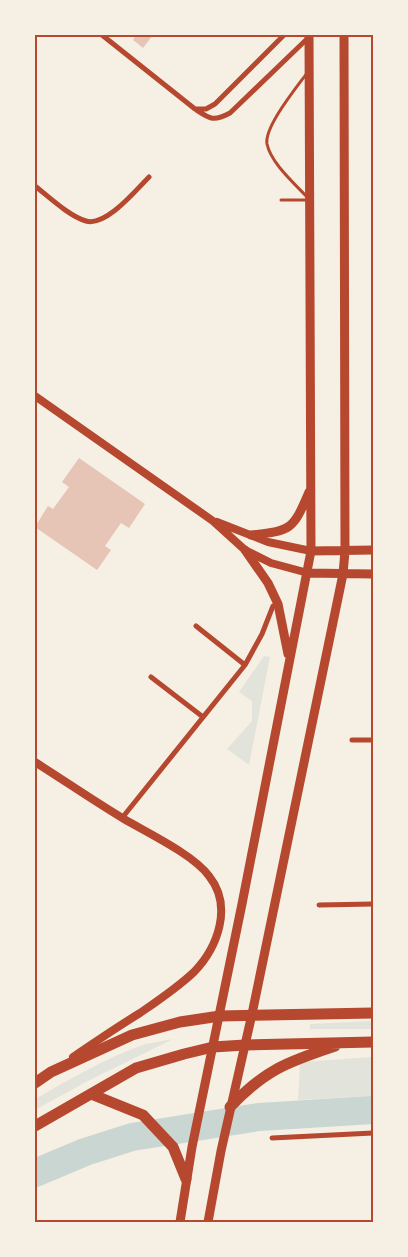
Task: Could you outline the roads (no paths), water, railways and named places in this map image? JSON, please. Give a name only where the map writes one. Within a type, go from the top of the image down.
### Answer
[{"type":"highway","points":[[35,1083],[51,1072],[132,1035],[180,1022],[220,1016],[252,1014],[373,1013]]},
{"type":"highway","points":[[230,1108],[253,1084],[278,1067],[301,1057],[349,1042]]},
{"type":"highway","points":[[35,1126],[136,1068],[184,1054],[213,1048],[245,1045],[373,1042]]},
{"type":"highway","points":[[91,1094],[143,1115],[173,1146],[186,1179]]},
{"type":"main road","points":[[208,1222],[220,1151],[252,1014],[343,574],[344,35]]},
{"type":"main road","points":[[180,1222],[192,1146],[252,858],[288,660],[308,574],[311,551],[309,36]]},
{"type":"main road","points":[[251,535],[278,533],[291,526],[302,508],[311,487]]},
{"type":"main road","points":[[245,550],[268,583],[278,604],[283,622],[288,660]]},
{"type":"main road","points":[[311,551],[373,550]]},
{"type":"main road","points":[[308,574],[373,574]]},
{"type":"street","points":[[102,35],[209,119],[215,119],[230,113],[309,36]]},
{"type":"street","points":[[195,109],[206,109],[215,104],[284,35]]},
{"type":"street","points":[[35,186],[76,218],[95,222],[111,214],[149,177]]},
{"type":"street","points":[[35,396],[213,521],[245,550],[271,563],[308,574]]},
{"type":"street","points":[[213,521],[268,542],[311,551]]},
{"type":"street","points":[[122,818],[246,665],[262,634],[273,606]]},
{"type":"street","points":[[196,626],[246,665]]},
{"type":"street","points":[[151,677],[203,717]]},
{"type":"street","points":[[352,740],[373,740]]},
{"type":"street","points":[[35,762],[192,860],[209,876],[218,892],[222,909],[218,933],[212,947],[195,970],[164,998],[51,1072]]},
{"type":"street","points":[[319,905],[373,904]]},
{"type":"street","points":[[272,1138],[373,1133]]},
{"type":"lane","points":[[309,71],[281,109],[267,143],[276,163],[310,200]]},
{"type":"lane","points":[[281,200],[310,200]]},
{"type":"waterway","points":[[35,1173],[85,1152],[132,1137],[259,1117],[373,1110]]}]
